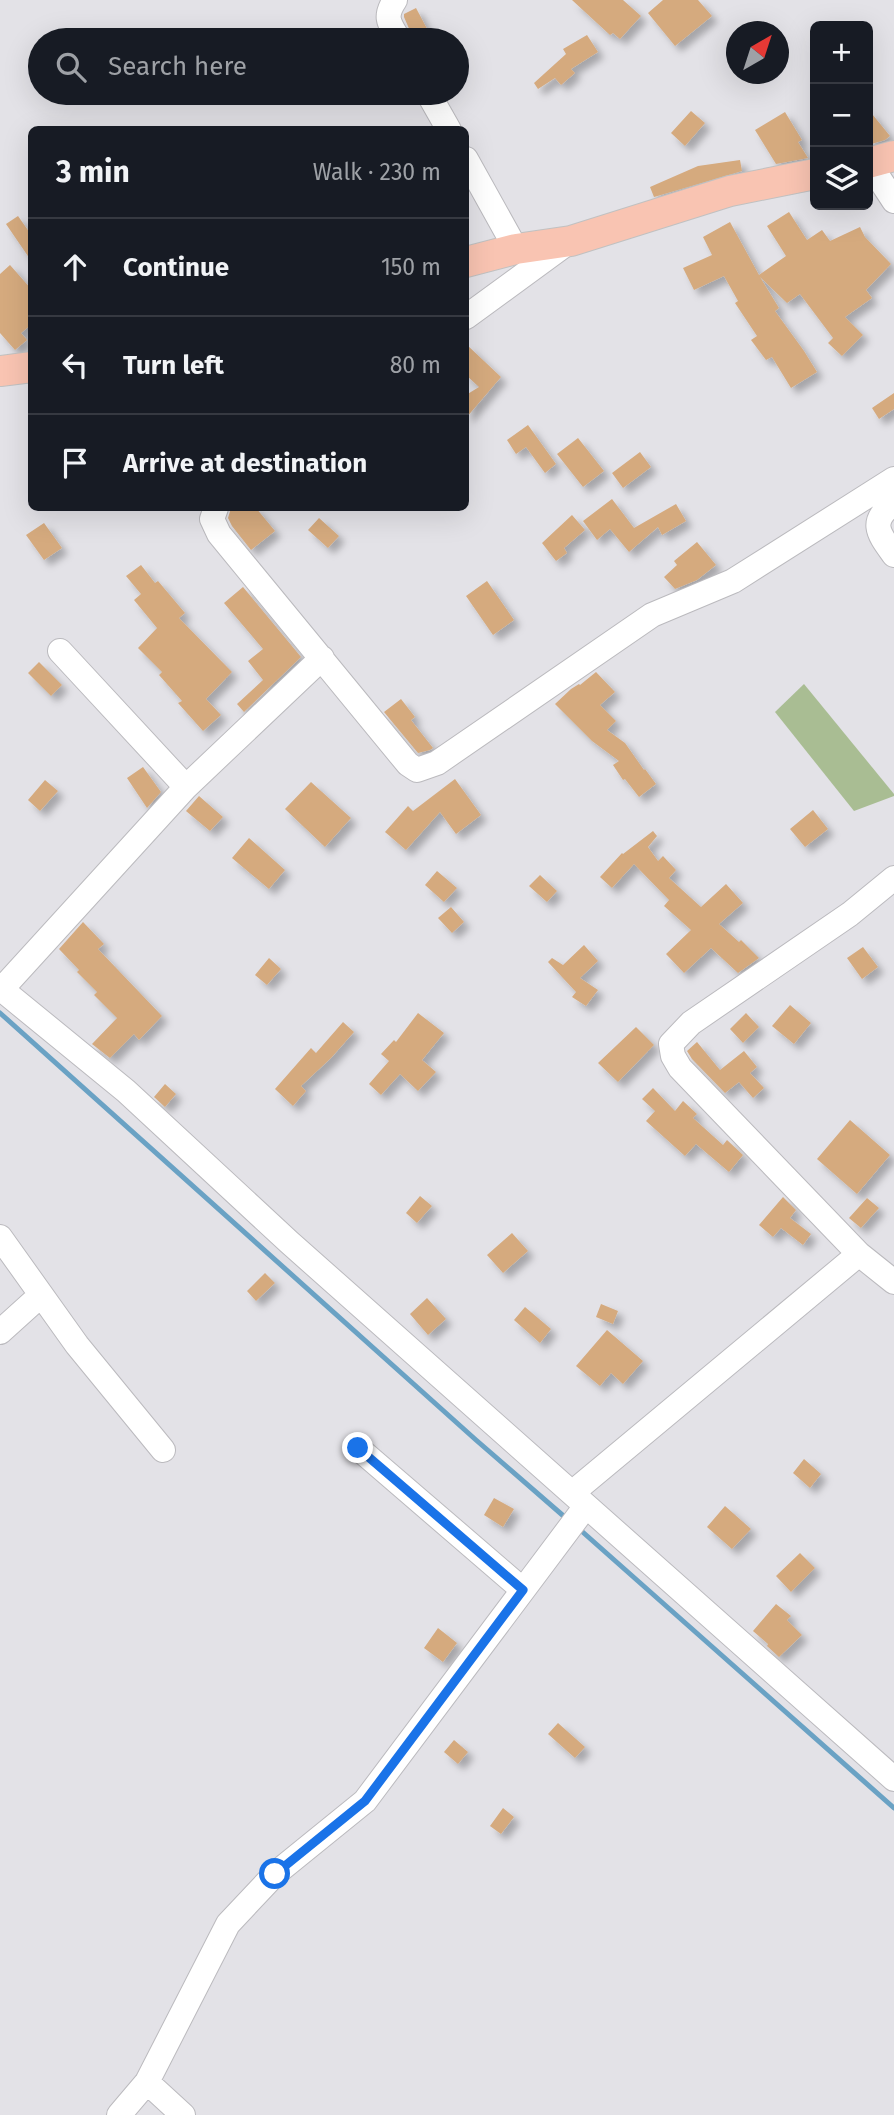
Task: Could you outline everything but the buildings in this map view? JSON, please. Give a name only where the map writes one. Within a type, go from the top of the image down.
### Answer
[{"type":"main road","points":[[873,162],[894,156]]},
{"type":"main road","points":[[469,261],[516,249],[571,241],[730,191],[810,175]]},
{"type":"main road","points":[[0,372],[28,368]]},
{"type":"street","points":[[392,28],[388,20],[388,10],[395,0]]},
{"type":"street","points":[[435,105],[447,126]]},
{"type":"street","points":[[469,164],[516,249]]},
{"type":"street","points":[[873,170],[894,201]]},
{"type":"street","points":[[469,315],[571,241]]},
{"type":"street","points":[[215,511],[212,519],[219,534],[408,764],[417,770],[437,763],[652,615],[733,582],[894,479]]},
{"type":"street","points":[[894,503],[880,516],[877,525],[880,535],[894,555]]},
{"type":"street","points":[[60,651],[186,787]]},
{"type":"street","points":[[322,658],[186,787],[1,989],[126,1091],[576,1512],[894,1779]]},
{"type":"street","points":[[894,878],[850,915],[691,1023],[671,1044],[673,1056],[680,1068],[859,1254],[894,1282]]},
{"type":"street","points":[[0,1237],[77,1345],[163,1450]]},
{"type":"street","points":[[119,2115],[147,2082],[228,1924],[275,1874],[365,1801],[523,1590],[576,1512],[859,1254]]},
{"type":"street","points":[[0,1332],[41,1295]]},
{"type":"street","points":[[358,1448],[523,1590]]},
{"type":"street","points":[[147,2082],[183,2115]]},
{"type":"green space","points":[[804,684],[894,796],[854,811],[775,712]]},
{"type":"waterway","points":[[0,1013],[567,1519]]},
{"type":"waterway","points":[[577,1527],[894,1808]]},
{"type":"route","points":[[275,1874],[365,1801],[523,1590],[358,1448]]}]
